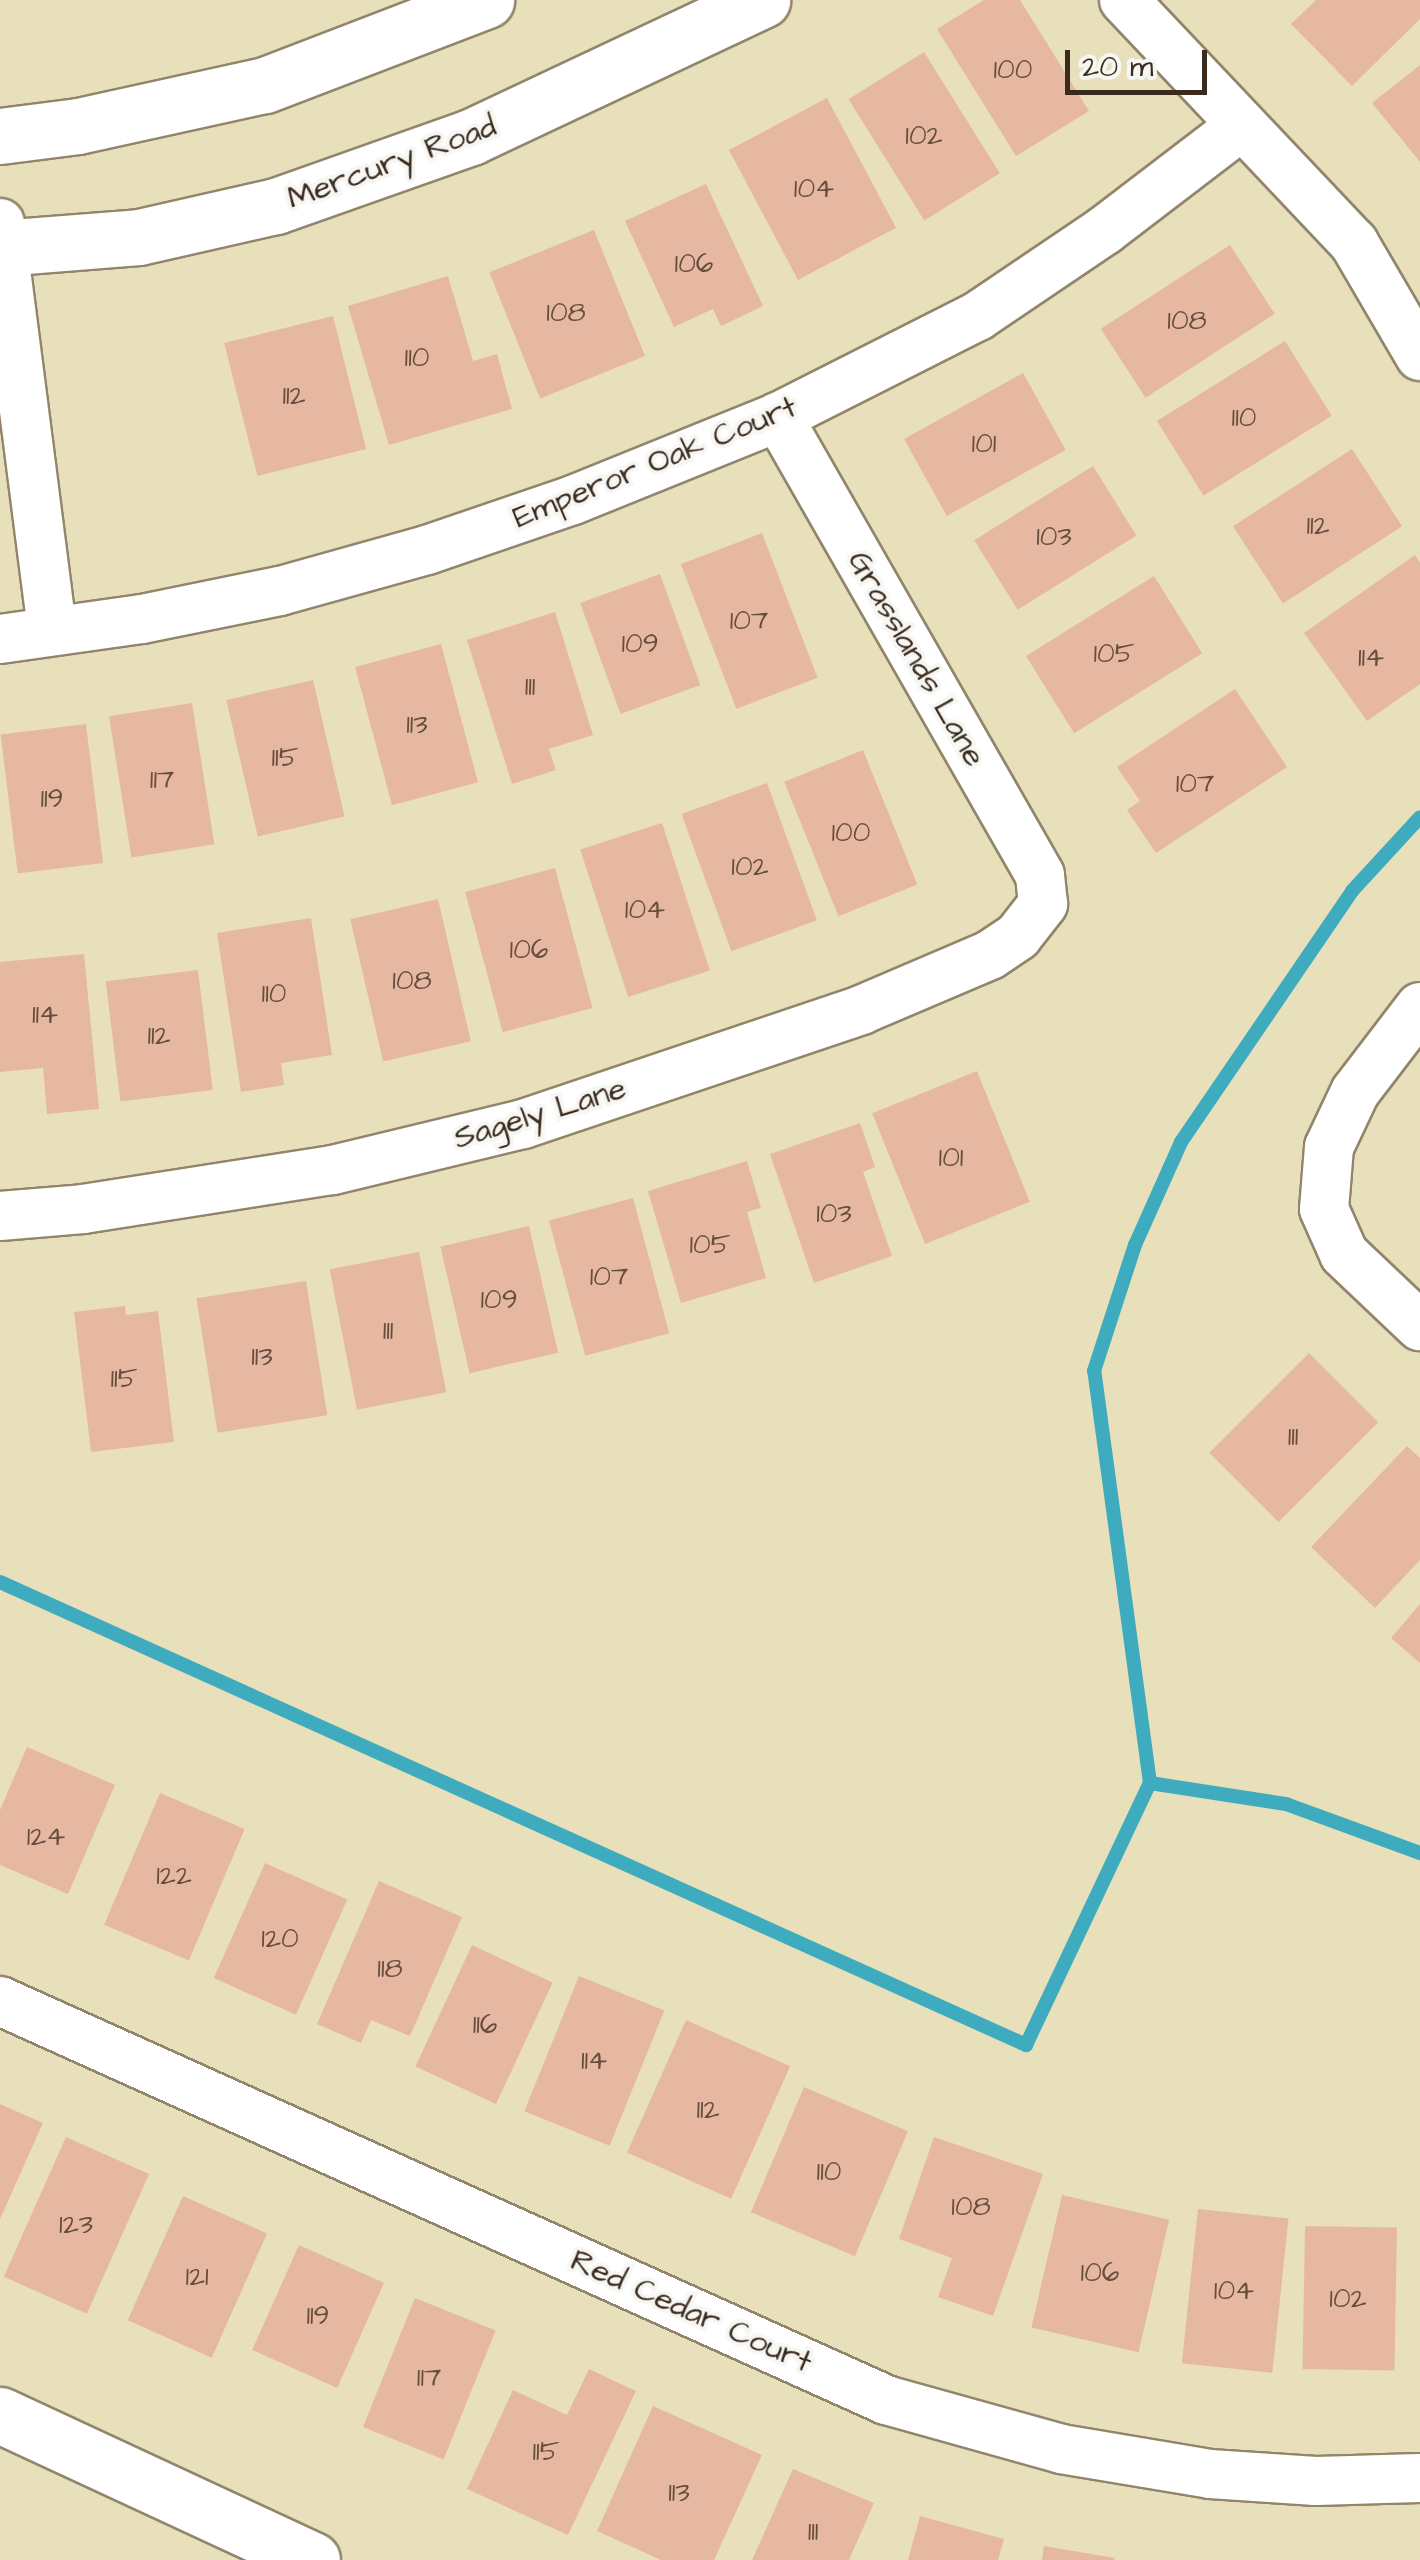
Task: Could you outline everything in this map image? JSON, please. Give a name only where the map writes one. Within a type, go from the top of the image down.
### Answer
[{"type":"main road","points":[[0,136],[78,126],[265,85],[486,0]]},
{"type":"main road","name":"Mercury Road","points":[[1,239],[140,236],[276,206],[471,137],[762,0]]},
{"type":"main road","points":[[0,2416],[312,2560]]},
{"type":"street","points":[[1124,0],[1354,244],[1420,356]]},
{"type":"street","name":"Emperor Oak Court","points":[[0,639],[280,591],[427,550],[573,500],[778,418],[978,316],[1105,230],[1242,126]]},
{"type":"street","points":[[1,239],[52,632]]},
{"type":"street","name":"Grasslands Lane","points":[[778,418],[1040,875],[1043,904]]},
{"type":"street","name":"Sagely Lane","points":[[0,1216],[83,1209],[333,1170],[524,1124],[861,1010],[990,955],[1018,936],[1043,904]]},
{"type":"street","points":[[1420,1007],[1356,1092],[1330,1147],[1324,1209],[1344,1254],[1420,1326]]},
{"type":"street","name":"Red Cedar Court","points":[[0,2001],[886,2400],[1060,2449],[1210,2474],[1316,2481],[1420,2478]]},
{"type":"building","points":[[984,0],[1020,0],[1089,111],[1016,156],[937,29]]},
{"type":"building","points":[[1316,0],[1420,0],[1420,19],[1352,86],[1291,24]]},
{"type":"building","points":[[924,52],[1000,173],[924,220],[849,99]]},
{"type":"building","points":[[1420,65],[1420,162],[1372,103]]},
{"type":"building","points":[[827,98],[896,228],[798,280],[729,150]]},
{"type":"building","points":[[706,184],[763,306],[721,326],[713,309],[674,327],[625,221]]},
{"type":"building","points":[[594,230],[645,356],[540,398],[489,272]]},
{"type":"building","points":[[1230,245],[1275,314],[1146,398],[1101,329]]},
{"type":"building","points":[[448,276],[473,361],[497,354],[512,409],[389,445],[348,306]]},
{"type":"building","points":[[333,316],[366,449],[257,476],[224,343]]},
{"type":"building","points":[[1285,341],[1332,416],[1204,496],[1157,421]]},
{"type":"building","points":[[1023,373],[1066,450],[947,516],[904,439]]},
{"type":"building","points":[[1352,449],[1402,526],[1283,603],[1233,526]]},
{"type":"building","points":[[1093,466],[1136,536],[1018,610],[974,540]]},
{"type":"building","points":[[762,533],[818,678],[736,709],[681,564]]},
{"type":"building","points":[[1415,555],[1420,563],[1420,684],[1367,721],[1304,633]]},
{"type":"building","points":[[660,574],[700,685],[620,714],[580,603]]},
{"type":"building","points":[[1154,576],[1202,653],[1074,733],[1026,656]]},
{"type":"building","points":[[555,612],[593,735],[549,749],[556,770],[512,784],[467,640]]},
{"type":"building","points":[[441,644],[478,782],[392,805],[355,667]]},
{"type":"building","points":[[313,680],[344,816],[258,836],[226,700]]},
{"type":"building","points":[[1235,689],[1287,767],[1156,853],[1127,810],[1140,801],[1117,767]]},
{"type":"building","points":[[192,703],[214,844],[131,857],[109,716]]},
{"type":"building","points":[[86,724],[103,863],[18,873],[1,734]]},
{"type":"building","points":[[863,750],[917,884],[839,916],[784,782]]},
{"type":"building","points":[[767,783],[817,920],[731,951],[681,814]]},
{"type":"building","points":[[662,823],[710,970],[628,997],[580,850]]},
{"type":"building","points":[[555,868],[593,1008],[503,1032],[465,892]]},
{"type":"building","points":[[438,899],[471,1041],[383,1062],[350,919]]},
{"type":"building","points":[[311,918],[332,1055],[281,1063],[284,1085],[241,1092],[217,933]]},
{"type":"building","points":[[84,954],[99,1109],[47,1114],[43,1068],[0,1072],[0,962]]},
{"type":"building","points":[[198,970],[213,1090],[120,1101],[106,981]]},
{"type":"building","points":[[977,1071],[1030,1202],[925,1244],[872,1113]]},
{"type":"building","points":[[860,1123],[875,1167],[863,1172],[892,1256],[814,1283],[770,1154]]},
{"type":"building","points":[[747,1161],[761,1208],[747,1212],[766,1278],[681,1303],[648,1191]]},
{"type":"building","points":[[633,1198],[669,1333],[585,1356],[549,1221]]},
{"type":"building","points":[[529,1226],[558,1353],[470,1373],[440,1246]]},
{"type":"building","points":[[419,1252],[446,1392],[357,1410],[330,1269]]},
{"type":"building","points":[[306,1281],[327,1415],[218,1433],[196,1298]]},
{"type":"building","points":[[125,1306],[126,1315],[158,1311],[174,1442],[91,1452],[74,1312]]},
{"type":"building","points":[[1309,1353],[1378,1422],[1279,1522],[1209,1453]]},
{"type":"building","points":[[1407,1446],[1420,1458],[1420,1560],[1375,1608],[1311,1547]]},
{"type":"building","points":[[1420,1604],[1420,1663],[1391,1638]]},
{"type":"building","points":[[27,1747],[115,1785],[68,1894],[0,1865],[0,1810]]},
{"type":"building","points":[[160,1793],[245,1829],[189,1961],[104,1925]]},
{"type":"building","points":[[265,1863],[347,1900],[296,2015],[214,1978]]},
{"type":"building","points":[[379,1881],[462,1917],[410,2036],[371,2020],[361,2043],[317,2024]]},
{"type":"building","points":[[472,1945],[553,1983],[496,2104],[415,2066]]},
{"type":"building","points":[[579,1976],[664,2010],[610,2146],[524,2111]]},
{"type":"building","points":[[686,2020],[790,2066],[731,2199],[627,2152]]},
{"type":"building","points":[[804,2087],[908,2131],[855,2256],[751,2212]]},
{"type":"building","points":[[0,2104],[43,2123],[0,2219]]},
{"type":"building","points":[[66,2137],[149,2174],[87,2314],[4,2277]]},
{"type":"building","points":[[934,2137],[1043,2174],[993,2316],[938,2297],[952,2258],[899,2239]]},
{"type":"building","points":[[1062,2195],[1169,2220],[1139,2352],[1031,2328]]},
{"type":"building","points":[[183,2196],[267,2233],[212,2358],[128,2320]]},
{"type":"building","points":[[1198,2209],[1289,2219],[1272,2373],[1182,2363]]},
{"type":"building","points":[[1305,2226],[1397,2228],[1394,2371],[1303,2369]]},
{"type":"building","points":[[299,2245],[384,2283],[337,2388],[252,2350]]},
{"type":"building","points":[[415,2298],[496,2331],[444,2459],[363,2427]]},
{"type":"building","points":[[589,2369],[636,2391],[568,2535],[467,2489],[513,2390],[567,2415]]},
{"type":"building","points":[[653,2406],[762,2455],[714,2560],[661,2560],[597,2531]]},
{"type":"building","points":[[793,2469],[874,2503],[849,2560],[752,2560]]},
{"type":"building","points":[[920,2516],[1004,2539],[998,2560],[908,2560]]},
{"type":"building","points":[[1044,2546],[1115,2558],[1042,2560]]},
{"type":"waterway","points":[[0,1582],[1026,2045],[1150,1783],[1094,1371],[1135,1245],[1181,1142],[1352,891],[1420,817]]},
{"type":"waterway","points":[[1150,1783],[1286,1804],[1420,1853]]}]
